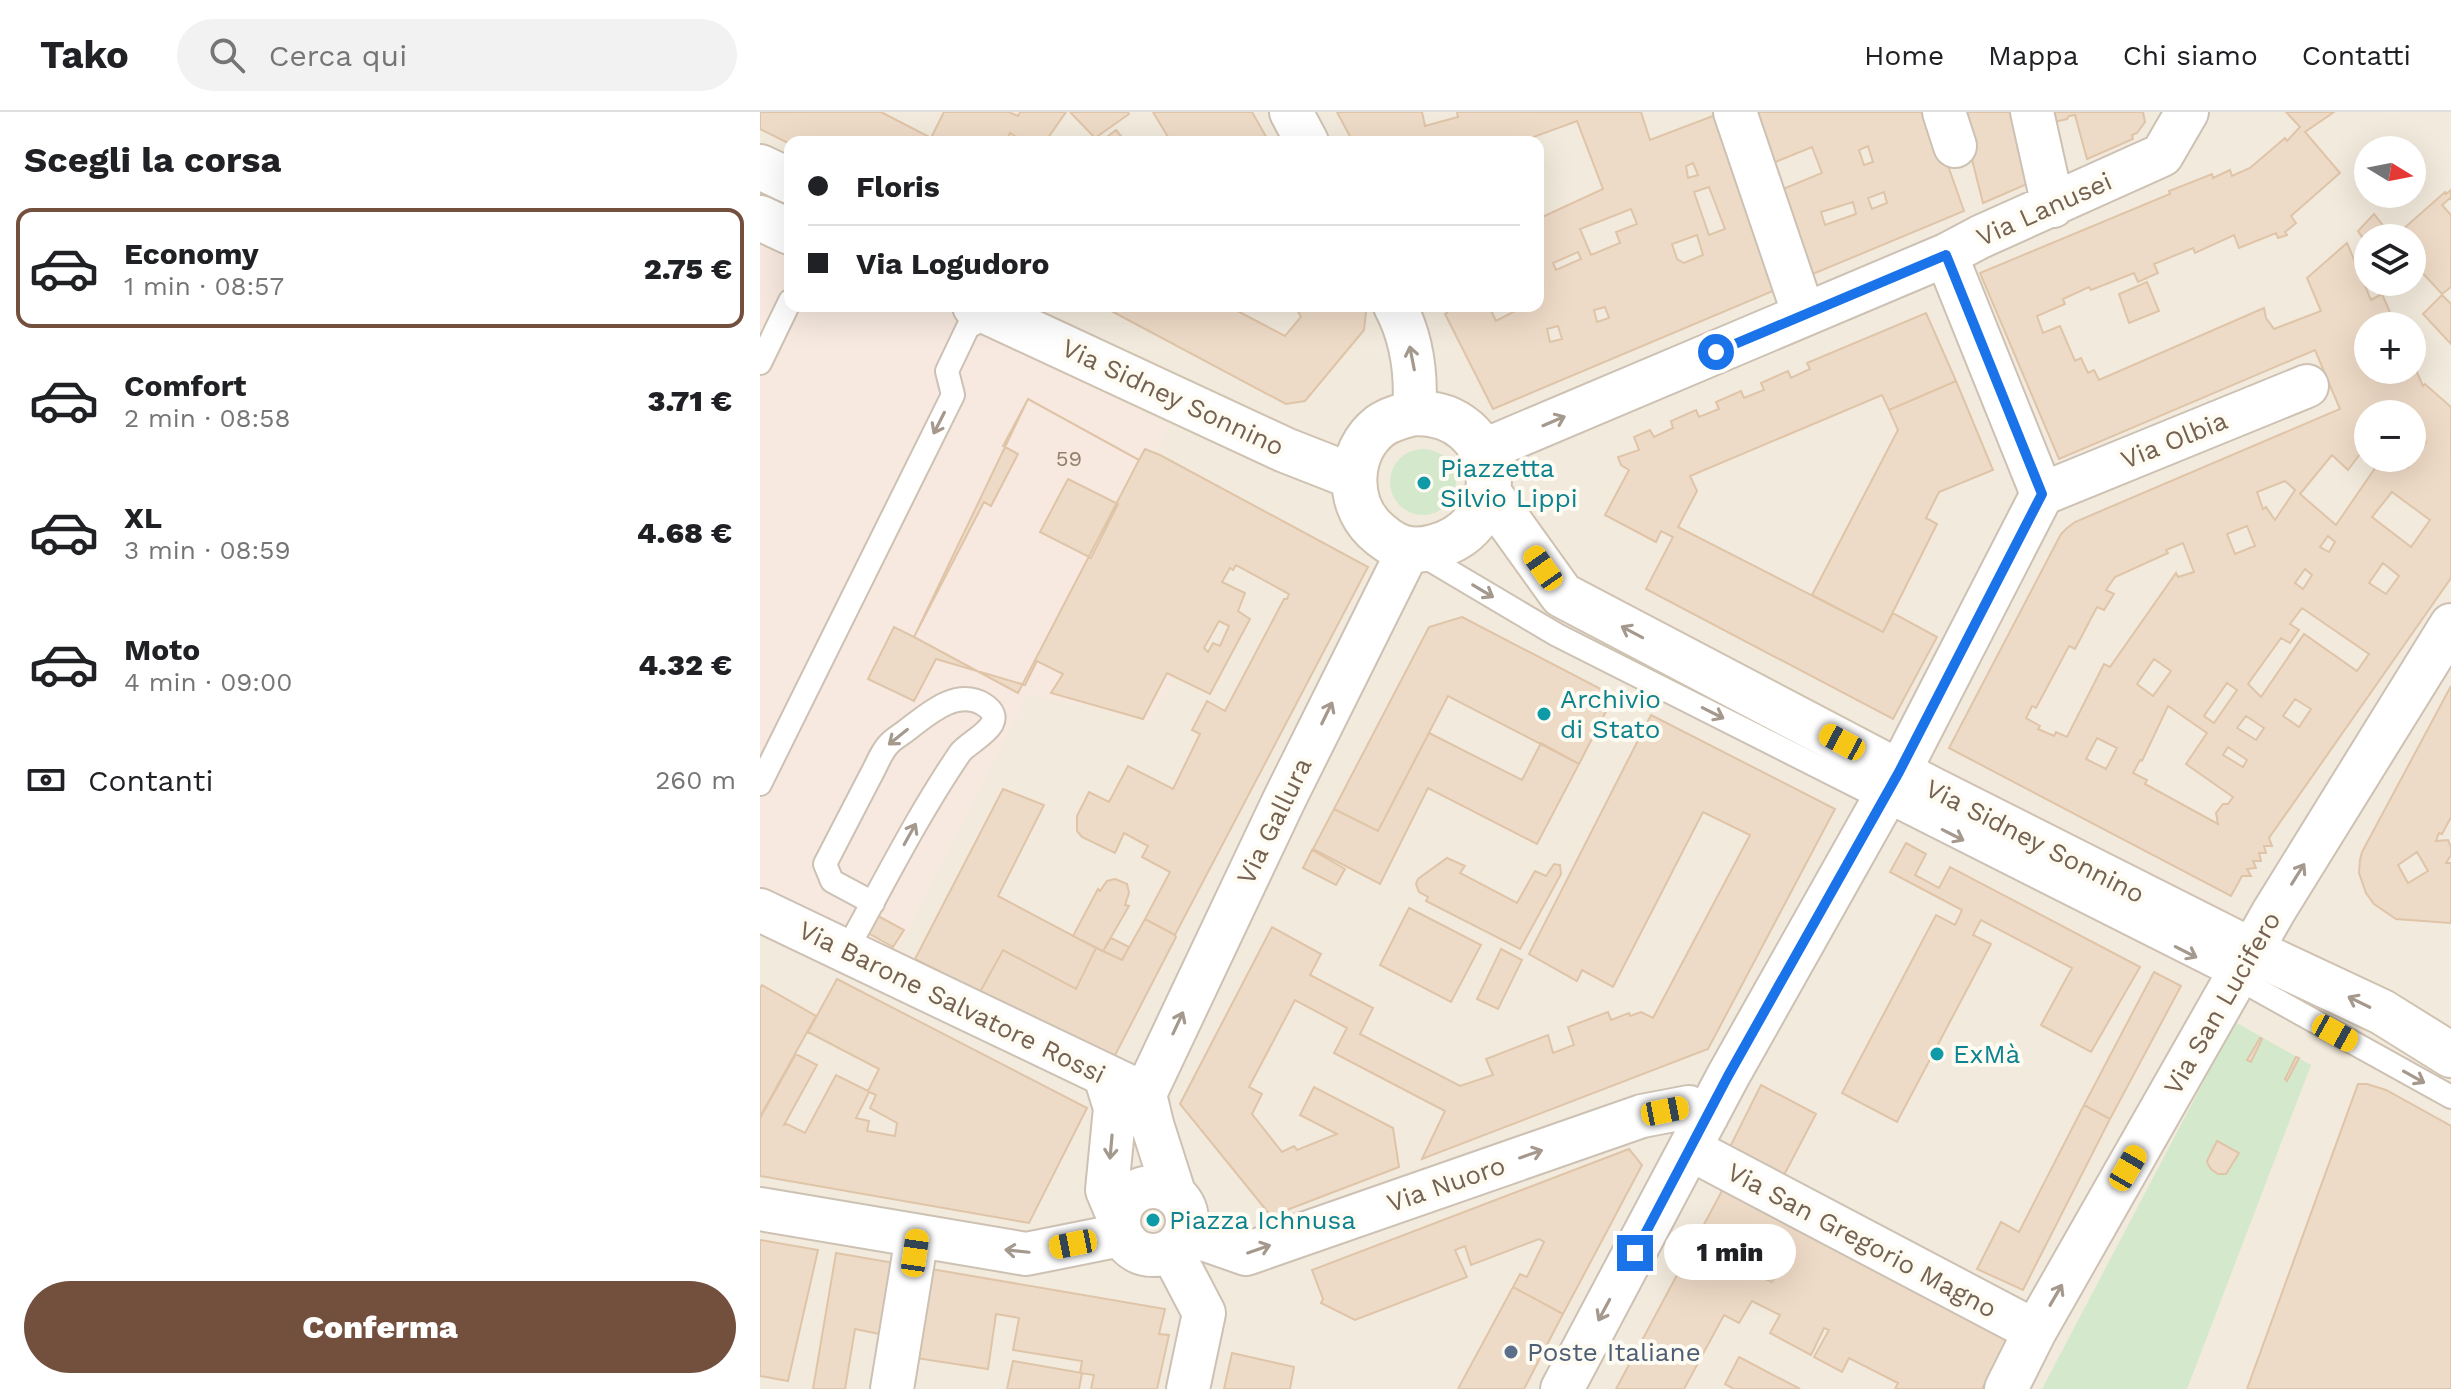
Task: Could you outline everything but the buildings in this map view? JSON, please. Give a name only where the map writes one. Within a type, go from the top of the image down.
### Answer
[{"type":"main road","points":[[760,167],[784,178]]},
{"type":"main road","points":[[760,218],[784,229]]},
{"type":"main road","name":"Via Sidney Sonnino","points":[[992,312],[1274,445],[1354,477]]},
{"type":"main road","points":[[1414,413],[1428,413],[1455,421],[1465,428],[1485,472],[1479,517],[1449,542],[1412,551],[1377,532],[1368,523],[1357,500],[1354,477],[1361,450],[1378,427],[1399,416],[1414,413]]},
{"type":"main road","name":"Via Sidney Sonnino","points":[[1485,472],[1562,595],[1892,786],[2244,964],[2382,1012],[2451,1055]]},
{"type":"street","points":[[1291,112],[1304,136]]},
{"type":"street","points":[[1735,112],[1804,315]]},
{"type":"street","points":[[2032,112],[2053,206]]},
{"type":"street","name":"Via Lanusei","points":[[1485,472],[1804,315],[1946,255],[2162,155],[2187,112]]},
{"type":"street","points":[[1562,1389],[1698,1133],[1892,786],[2042,494],[1946,255]]},
{"type":"street","points":[[1398,312],[1414,361],[1414,413]]},
{"type":"street","name":"Via Olbia","points":[[2042,494],[2307,386]]},
{"type":"street","name":"Via Gallura","points":[[1145,1094],[1285,798],[1412,551]]},
{"type":"street","name":"Via San Lucifero","points":[[2006,1389],[2035,1331],[2244,964],[2450,627]]},
{"type":"street","name":"Via Barone Salvatore Rossi","points":[[760,910],[1145,1094]]},
{"type":"street","points":[[1105,1076],[1115,1108],[1107,1190],[1120,1226],[1133,1249],[1144,1255],[1157,1255],[1178,1242],[1188,1221],[1186,1210],[1174,1193],[1145,1094]]},
{"type":"street","name":"Via Nuoro","points":[[1178,1242],[1246,1254],[1642,1116],[1689,1107],[1698,1133]]},
{"type":"street","name":"Via San Gregorio Magno","points":[[1698,1133],[2035,1331]]},
{"type":"street","points":[[1120,1226],[1124,1202],[1133,1192],[1159,1186],[1174,1193]]},
{"type":"street","points":[[760,1209],[1026,1254],[1120,1226]]},
{"type":"street","points":[[892,1389],[917,1236]]},
{"type":"street","points":[[1178,1242],[1204,1313],[1188,1389]]},
{"type":"lane","points":[[760,363],[785,312]]},
{"type":"lane","points":[[760,784],[953,395],[947,371],[968,327],[981,312]]},
{"type":"lane","points":[[1412,551],[1557,635],[1892,786]]},
{"type":"lane","points":[[856,933],[873,903],[925,807],[963,749],[989,731],[992,721],[990,711],[984,705],[957,700],[935,708],[887,745],[825,864],[832,881],[873,903]]},
{"type":"lane","points":[[2244,964],[2451,1097]]},
{"type":"shaded area","points":[[760,112],[2451,112],[2451,1389],[760,1389]]},
{"type":"shaded area","points":[[760,213],[784,225],[784,312],[951,312],[1170,426],[1108,547],[1212,602],[1151,720],[1029,694],[889,966],[760,900]]},
{"type":"green space","points":[[1429,449],[1447,458],[1454,469],[1454,495],[1447,506],[1436,513],[1417,515],[1399,506],[1392,495],[1390,476],[1399,458],[1410,451]]},
{"type":"green space","points":[[2235,1022],[2311,1065],[2187,1389],[2042,1389]]},
{"type":"place","name":"Piazzetta Silvio Lippi","points":[[1424,483]]},
{"type":"place","name":"Archivio di Stato","points":[[1544,714]]},
{"type":"place","name":"ExMà","points":[[1937,1054]]},
{"type":"place","name":"Piazza Ichnusa","points":[[1153,1220]]},
{"type":"place","name":"Poste Italiane","points":[[1511,1352]]},
{"type":"route","points":[[1635,1253],[1728,1076],[1899,772],[2042,494],[1946,255],[1716,352]]}]
